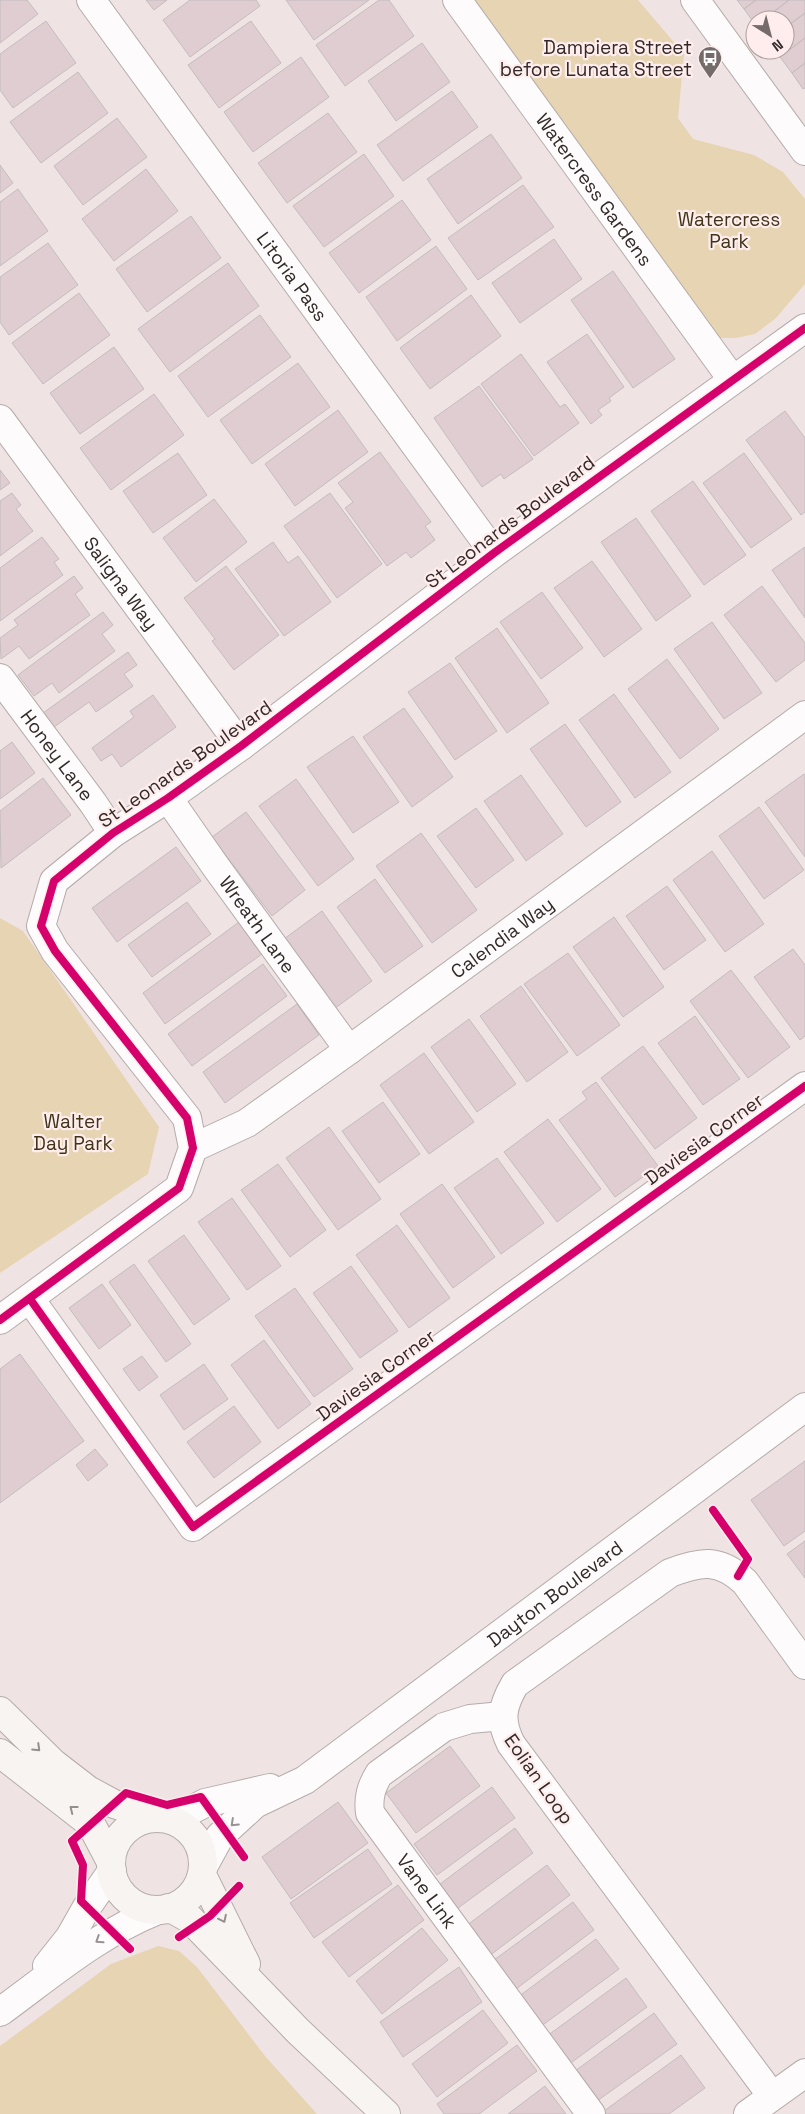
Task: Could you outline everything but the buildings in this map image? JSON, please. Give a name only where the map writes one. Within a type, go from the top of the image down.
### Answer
[{"type":"street","name":"Litoria Pass","points":[[91,0],[494,553]]},
{"type":"street","name":"Watercress Gardens","points":[[457,0],[732,379]]},
{"type":"street","points":[[695,0],[805,152]]},
{"type":"street","name":"St Leonards Boulevard","points":[[193,1148],[187,1118],[56,951],[41,926],[54,881],[113,833],[168,798],[241,746],[494,553],[805,328]]},
{"type":"street","name":"Saligna Way","points":[[0,419],[241,746]]},
{"type":"street","name":"Honey Lane","points":[[0,678],[93,803],[113,833]]},
{"type":"street","name":"Calendia Way","points":[[193,1148],[247,1123],[805,715]]},
{"type":"street","name":"Wreath Lane","points":[[168,798],[349,1050]]},
{"type":"street","name":"Daviesia Corner","points":[[30,1299],[193,1527],[805,1086]]},
{"type":"street","points":[[0,1320],[179,1188],[193,1148]]},
{"type":"street","name":"Dayton Boulevard","points":[[202,1871],[220,1836],[255,1804],[305,1780],[805,1407]]},
{"type":"street","name":"Eolian Loop","points":[[772,2096],[511,1744],[505,1732],[503,1716],[506,1700],[515,1684],[670,1574],[686,1567],[705,1564],[721,1566],[733,1571],[745,1582],[805,1665]]},
{"type":"street","points":[[0,1711],[52,1763],[88,1790],[114,1804],[181,1824],[194,1836],[202,1852],[202,1871],[195,1890],[189,1896],[175,1906],[130,1921],[99,1939],[0,2012]]},
{"type":"street","name":"Vane Link","points":[[503,1716],[470,1719],[444,1727],[379,1774],[372,1785],[368,1801],[370,1813],[591,2114]]},
{"type":"street","points":[[0,1753],[92,1824],[111,1866],[118,1888],[124,1896],[139,1906],[174,1910],[190,1919],[298,2031],[386,2114]]},
{"type":"street","name":"Dayton Boulevard","points":[[164,1819],[205,1803],[305,1780]]},
{"type":"street","points":[[35,1986],[52,1957],[70,1937],[111,1866],[116,1844],[126,1830],[140,1821],[164,1819]]},
{"type":"street","points":[[202,1871],[235,1944],[264,1996]]},
{"type":"street","points":[[748,2114],[805,2073]]},
{"type":"green space","name":"Watercress Park","points":[[465,0],[638,0],[684,54],[678,118],[693,139],[754,155],[783,172],[805,199],[805,284],[776,318],[755,334],[736,338],[713,338]]},
{"type":"green space","name":"Walter Day Park","points":[[0,918],[23,931],[159,1127],[148,1174],[0,1273]]},
{"type":"green space","points":[[158,1946],[179,1951],[197,1967],[265,2056],[317,2114],[0,2114],[0,2046],[111,1964]]},
{"type":"cycle path","points":[[0,1320],[179,1188],[193,1148],[187,1118],[55,951],[41,926],[54,881],[113,833],[168,798],[241,746],[494,553],[805,328]]},
{"type":"cycle path","points":[[30,1299],[193,1527],[805,1086]]},
{"type":"cycle path","points":[[713,1510],[748,1559],[738,1576]]},
{"type":"cycle path","points":[[130,1949],[81,1901],[83,1865],[72,1841],[126,1793],[167,1805],[201,1797],[244,1857]]},
{"type":"cycle path","points":[[179,1937],[210,1916],[239,1886]]},
{"type":"place","name":"Dampiera Street before Lunata Street","points":[[710,79]]}]
